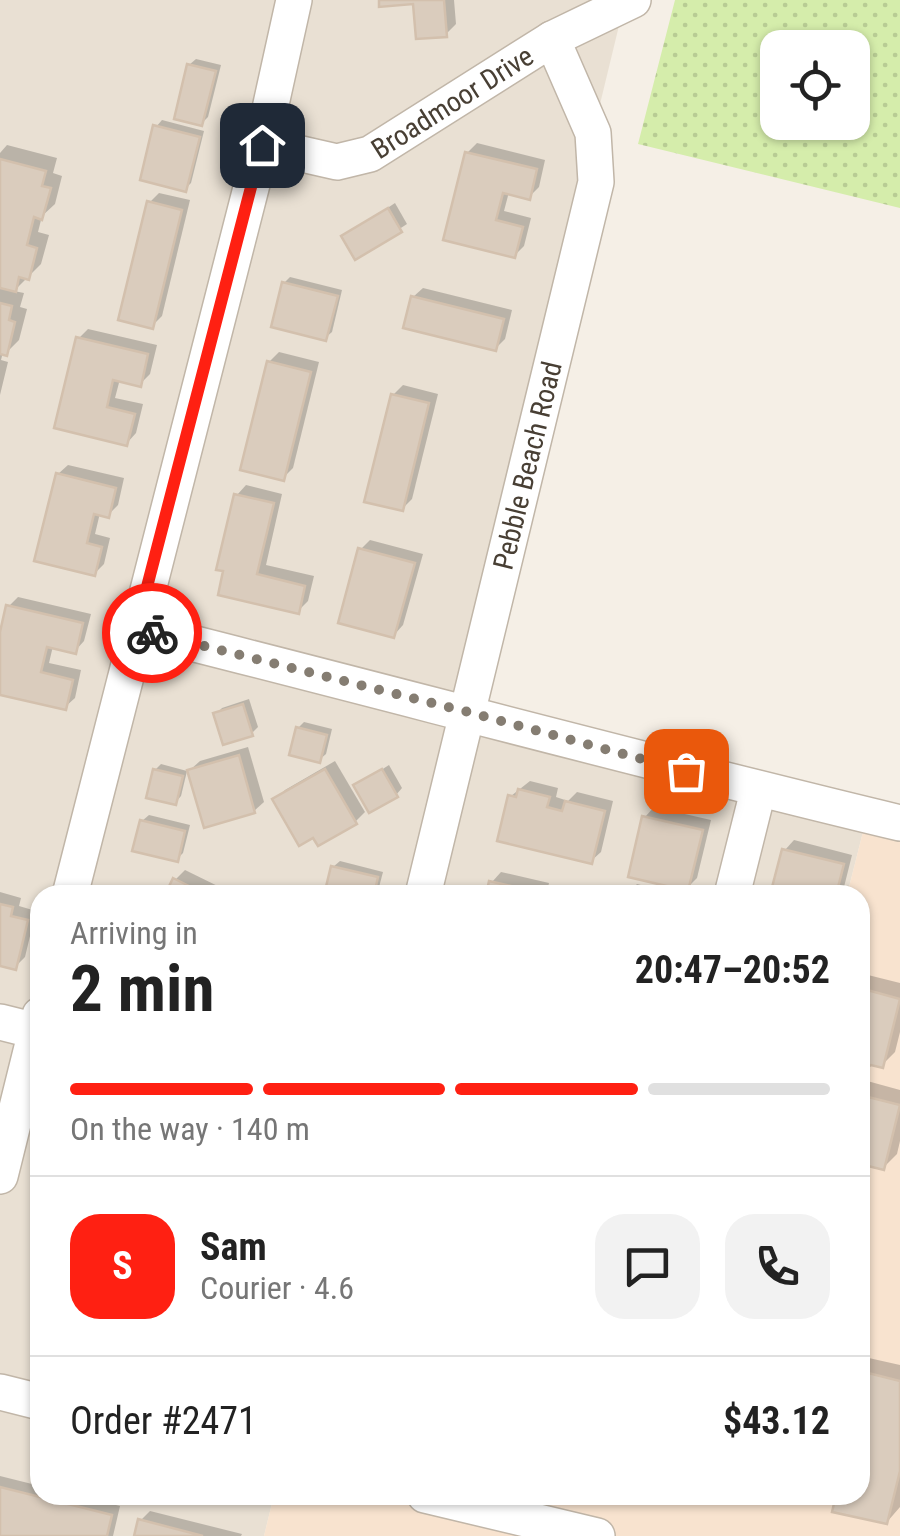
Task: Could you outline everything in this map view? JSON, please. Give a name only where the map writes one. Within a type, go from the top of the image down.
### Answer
[{"type":"street","points":[[72,885],[262,145],[294,0]]},
{"type":"street","name":"Broadmoor Drive","points":[[262,145],[337,162],[370,154],[552,38],[633,0]]},
{"type":"street","name":"Pebble Beach Road","points":[[425,885],[596,182],[593,133],[552,38]]},
{"type":"street","points":[[136,629],[468,712],[758,791],[900,823]]},
{"type":"street","points":[[734,885],[758,791]]},
{"type":"street","points":[[0,1022],[30,1023]]},
{"type":"street","points":[[0,1176],[30,1055]]},
{"type":"street","points":[[0,1392],[30,1400]]},
{"type":"street","points":[[467,1505],[597,1536]]},
{"type":"shaded area","points":[[0,0],[633,0],[624,5],[593,133],[469,711],[867,816],[850,885],[30,885],[30,1505],[272,1505],[264,1536],[0,1536]]},
{"type":"shaded area","points":[[867,816],[900,823],[900,1536],[264,1536],[272,1505],[870,1505],[870,885],[850,885]]},
{"type":"green space","points":[[675,0],[900,0],[900,208],[638,144]]},
{"type":"building","points":[[379,0],[444,0],[447,37],[416,39],[413,4],[379,7]]},
{"type":"building","points":[[187,64],[216,71],[202,126],[174,119]]},
{"type":"building","points":[[153,125],[200,137],[186,192],[140,180]]},
{"type":"building","points":[[465,152],[537,169],[530,200],[503,193],[496,220],[523,227],[515,258],[443,240]]},
{"type":"building","points":[[0,159],[46,171],[42,186],[51,188],[42,220],[34,217],[27,245],[37,248],[29,280],[19,277],[16,292],[0,288]]},
{"type":"building","points":[[147,201],[182,210],[153,329],[118,320]]},
{"type":"building","points":[[388,208],[402,232],[355,260],[341,236]]},
{"type":"building","points":[[282,282],[338,296],[326,341],[271,327]]},
{"type":"building","points":[[411,296],[504,319],[496,351],[403,328]]},
{"type":"building","points":[[0,303],[12,306],[9,320],[15,322],[7,356],[0,354]]},
{"type":"building","points":[[76,337],[148,354],[141,387],[113,380],[107,407],[135,414],[127,446],[54,428]]},
{"type":"building","points":[[267,361],[311,372],[284,481],[240,470]]},
{"type":"building","points":[[391,394],[429,403],[403,511],[364,502]]},
{"type":"building","points":[[56,473],[116,488],[109,518],[94,514],[87,543],[102,547],[95,576],[34,561]]},
{"type":"building","points":[[234,494],[274,503],[257,574],[305,586],[299,614],[218,595],[223,571],[216,570]]},
{"type":"building","points":[[358,548],[415,563],[394,638],[338,623]]},
{"type":"building","points":[[6,605],[83,623],[76,654],[47,647],[41,672],[73,680],[66,710],[0,695],[0,632]]},
{"type":"building","points":[[243,704],[253,736],[223,745],[213,713]]},
{"type":"building","points":[[296,727],[327,735],[320,763],[289,755]]},
{"type":"building","points":[[239,755],[255,813],[204,828],[187,770]]},
{"type":"building","points":[[153,769],[183,776],[176,805],[146,798]]},
{"type":"building","points":[[325,769],[357,824],[318,846],[313,838],[299,846],[272,799]]},
{"type":"building","points":[[382,769],[398,797],[369,813],[353,785]]},
{"type":"building","points":[[518,789],[550,797],[547,807],[562,811],[565,801],[605,811],[592,864],[497,841],[508,795],[516,797]]},
{"type":"building","points":[[642,816],[703,830],[689,885],[662,885],[628,877]]},
{"type":"building","points":[[140,820],[185,831],[178,862],[132,851]]},
{"type":"building","points":[[782,849],[844,864],[839,885],[773,885]]},
{"type":"building","points":[[331,866],[378,877],[376,885],[326,885]]},
{"type":"building","points":[[0,904],[13,907],[11,916],[28,920],[16,970],[0,966]]},
{"type":"building","points":[[870,991],[900,999],[883,1068],[871,1065]]},
{"type":"building","points":[[870,1098],[900,1105],[884,1170],[870,1166]]},
{"type":"building","points":[[870,1374],[900,1381],[900,1471],[887,1524],[832,1512],[834,1505],[870,1505]]},
{"type":"building","points":[[0,1487],[30,1494],[30,1505],[72,1505],[112,1515],[107,1536],[0,1536]]},
{"type":"building","points":[[138,1519],[203,1536],[134,1536]]},
{"type":"way so far","points":[[152,633],[686,771]]},
{"type":"route","points":[[152,633],[136,629],[262,145]]}]
